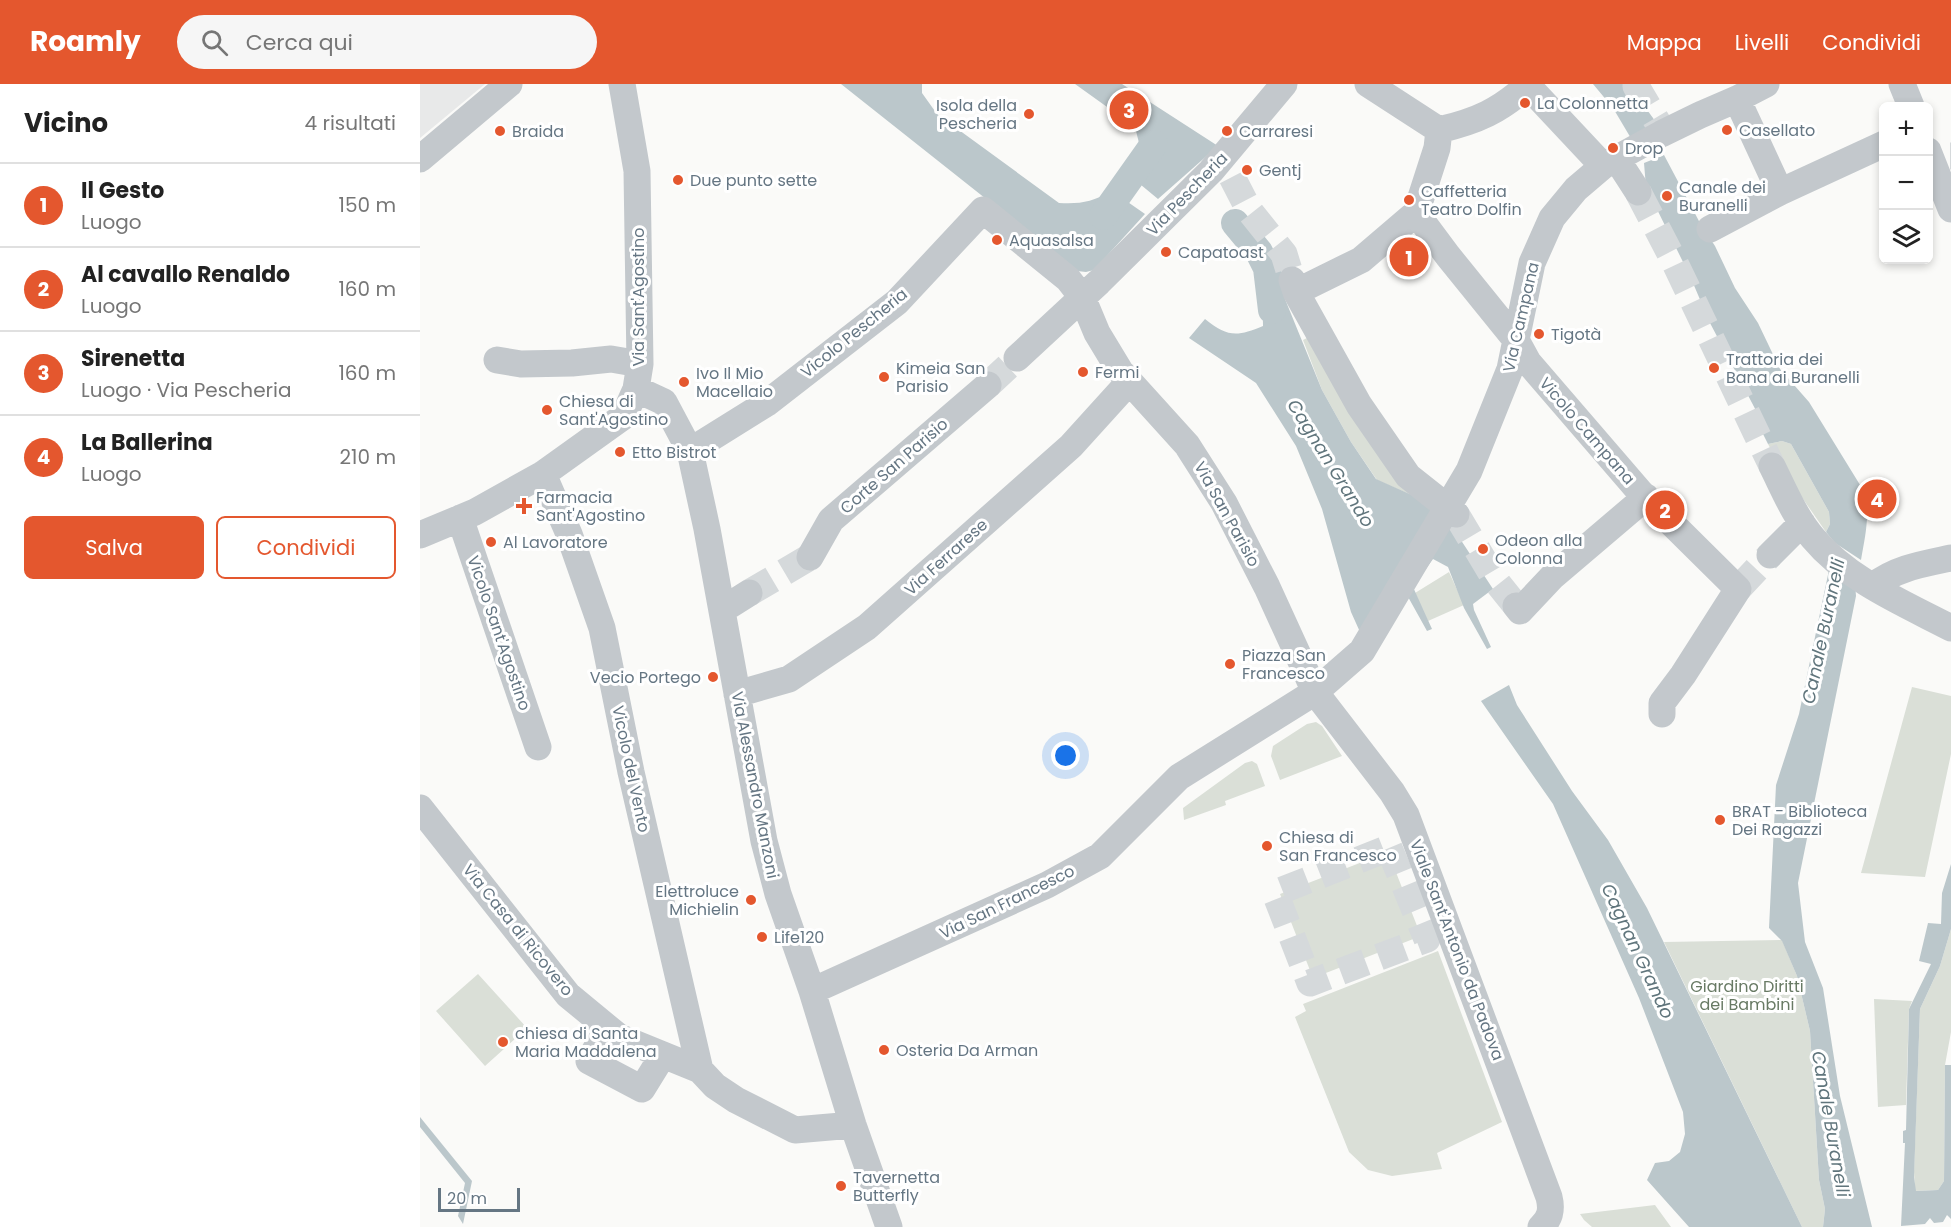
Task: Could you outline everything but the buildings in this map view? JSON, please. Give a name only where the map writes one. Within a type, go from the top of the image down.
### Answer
[{"type":"street","points":[[420,159],[509,84]]},
{"type":"street","name":"Via Sant'Agostino","points":[[420,535],[475,512],[543,474],[624,416],[638,376],[638,171],[622,84]]},
{"type":"street","name":"Via Pescheria","points":[[1017,358],[1220,170],[1284,84]]},
{"type":"street","points":[[1368,84],[1439,130],[1488,115],[1529,85],[1618,157],[1638,192]]},
{"type":"street","name":"Via Campana","points":[[1315,692],[1362,651],[1452,510],[1510,369],[1532,263],[1552,218],[1576,189],[1618,157],[1662,132],[1766,84]]},
{"type":"street","points":[[1902,84],[1909,102]]},
{"type":"street","points":[[1737,99],[1780,192]]},
{"type":"street","points":[[1439,130],[1437,148],[1416,213],[1361,260],[1294,286],[1359,405],[1408,476],[1452,510]]},
{"type":"street","points":[[1710,229],[1780,192],[1879,146]]},
{"type":"street","points":[[1937,156],[1951,209]]},
{"type":"street","name":"Vicolo Pescheria","points":[[690,451],[767,403],[897,302],[983,210],[1068,279],[1091,290]]},
{"type":"street","name":"Vicolo Campana","points":[[1416,213],[1516,340],[1527,362],[1643,495],[1738,589],[1683,675],[1662,703],[1662,714]]},
{"type":"street","name":"Via San Parisio","points":[[1091,290],[1097,333],[1120,371],[1187,445],[1224,503],[1267,586],[1315,692]]},
{"type":"street","name":"Via Alessandro Manzoni","points":[[497,360],[521,364],[572,363],[611,359],[638,376],[664,402],[690,451],[707,529],[766,851],[853,1125],[889,1227]]},
{"type":"street","name":"Via Ferrarese","points":[[737,694],[789,679],[867,627],[1071,446],[1129,382]]},
{"type":"street","name":"Corte San Parisio","points":[[810,557],[831,520],[988,385]]},
{"type":"street","points":[[1772,466],[1808,531],[1835,561],[1873,586],[1951,628]]},
{"type":"street","name":"Vicolo del Vento","points":[[543,474],[569,534],[602,628],[631,772],[700,1070]]},
{"type":"street","points":[[1518,608],[1643,495]]},
{"type":"street","name":"Vicolo Sant'Agostino","points":[[460,518],[538,747]]},
{"type":"street","points":[[1770,555],[1808,531]]},
{"type":"street","points":[[1873,586],[1887,575],[1951,558]]},
{"type":"street","points":[[722,610],[749,593]]},
{"type":"street","name":"Via San Francesco","points":[[812,991],[1037,890],[1100,856],[1179,777],[1315,692]]},
{"type":"street","name":"Viale Sant'Antonio da Padova","points":[[1315,692],[1392,792],[1406,815],[1549,1197],[1550,1216],[1541,1227]]},
{"type":"street","name":"Via Casa di Ricovero","points":[[420,808],[568,995],[619,1037],[700,1070],[715,1086],[736,1100],[795,1130],[853,1125]]},
{"type":"street","points":[[608,1028],[589,1060],[642,1089],[663,1055]]},
{"type":"shaded area","points":[[420,84],[485,84],[420,138]]},
{"type":"green space","points":[[1311,336],[1432,504],[1377,480],[1351,442],[1322,390],[1303,340]]},
{"type":"green space","points":[[1782,441],[1791,444],[1829,512],[1830,524],[1826,532],[1778,463],[1768,444]]},
{"type":"green space","points":[[1449,572],[1464,605],[1428,621],[1415,593]]},
{"type":"green space","points":[[1912,687],[1951,696],[1951,754],[1925,877],[1861,873]]},
{"type":"green space","points":[[1316,722],[1322,726],[1342,756],[1280,780],[1271,756],[1273,746],[1307,724]]},
{"type":"green space","points":[[1252,761],[1257,764],[1265,786],[1225,801],[1226,805],[1184,820],[1183,808],[1245,763]]},
{"type":"green space","points":[[1388,852],[1421,936],[1313,978],[1280,894]]},
{"type":"green space","points":[[1951,929],[1951,1032],[1945,1065],[1944,1181],[1938,1190],[1915,1191],[1920,1009],[1940,966]]},
{"type":"green space","name":"Giardino Diritti dei Bambini","points":[[1782,940],[1797,976],[1810,1031],[1819,1180],[1825,1209],[1823,1227],[1802,1227],[1664,942]]},
{"type":"green space","points":[[1438,951],[1502,1122],[1437,1153],[1442,1169],[1392,1176],[1368,1170],[1349,1152],[1295,1017],[1306,1011],[1303,1004]]},
{"type":"green space","points":[[478,974],[527,1028],[485,1066],[436,1011]]},
{"type":"green space","points":[[1874,999],[1912,1001],[1909,1009],[1906,1105],[1878,1107]]},
{"type":"green space","points":[[1655,1205],[1671,1227],[1592,1227],[1580,1214]]},
{"type":"water","points":[[841,84],[922,84],[922,93],[937,114],[1059,203],[1086,202],[1112,191],[1145,214],[1094,270],[1077,271]]},
{"type":"water","points":[[1075,84],[1122,84],[1218,146],[1158,199],[1123,170],[1139,143],[1135,127]]},
{"type":"water","points":[[1593,84],[1628,84],[1659,129],[1632,140],[1613,108]]},
{"type":"water","points":[[1664,155],[1700,223],[1715,246],[1735,288],[1758,323],[1780,369],[1809,402],[1865,493],[1867,518],[1861,560],[1835,543],[1826,532],[1830,524],[1829,512],[1791,444],[1782,441],[1768,444],[1758,424],[1762,422],[1710,323],[1688,268],[1646,187],[1644,163]]},
{"type":"water","points":[[1274,272],[1322,390],[1351,442],[1376,479],[1432,504],[1449,522],[1493,589],[1473,604],[1491,647],[1487,649],[1464,608],[1448,567],[1433,559],[1413,587],[1432,629],[1427,631],[1407,595],[1360,632],[1351,612],[1322,509],[1296,446],[1256,383],[1189,338],[1205,319],[1226,332],[1233,333],[1246,332],[1263,326],[1262,275]]},
{"type":"water","name":"Canale Buranelli","points":[[1830,565],[1855,583],[1856,596],[1798,883],[1805,942],[1823,988],[1840,1096],[1872,1227],[1823,1227],[1825,1209],[1819,1180],[1810,1031],[1797,976],[1782,941],[1769,928],[1776,785],[1799,714]]},
{"type":"water","points":[[1509,685],[1517,705],[1572,791],[1608,840],[1647,908],[1802,1227],[1689,1227],[1647,1180],[1655,1163],[1669,1161],[1680,1152],[1685,1134],[1683,1112],[1639,998],[1553,804],[1481,701]]},
{"type":"water","points":[[1951,864],[1951,929],[1940,966],[1920,1009],[1914,1177],[1916,1191],[1938,1190],[1944,1181],[1945,1065],[1951,1065],[1951,1219],[1947,1215],[1943,1222],[1934,1223],[1930,1218],[1925,1224],[1901,1226],[1909,1009],[1931,964],[1919,961],[1928,923],[1941,924],[1942,893]]},
{"type":"water","points":[[420,1117],[472,1181],[463,1224],[458,1216],[465,1183],[420,1127]]},
{"type":"waterway","name":"Cagnan Grando","points":[[1103,216],[1154,144]]},
{"type":"waterway","points":[[1235,223],[1259,252],[1267,268],[1272,310]]},
{"type":"tunnel","points":[[1639,84],[1636,86],[1661,128]]},
{"type":"tunnel","points":[[1232,177],[1249,210],[1284,254],[1292,280]]},
{"type":"tunnel","points":[[1638,192],[1674,261],[1772,466]]},
{"type":"tunnel","points":[[988,385],[1017,358]]},
{"type":"tunnel","points":[[1456,514],[1496,581],[1516,606]]},
{"type":"tunnel","points":[[1738,589],[1770,555]]},
{"type":"tunnel","points":[[749,593],[810,557]]},
{"type":"tunnel","points":[[1389,848],[1427,939],[1310,983],[1275,893],[1389,848]]},
{"type":"place","name":"La Colonnetta","points":[[1525,103]]},
{"type":"place","name":"Sirenetta","points":[[1129,110]]},
{"type":"place","name":"Isola della Pescheria","points":[[1029,114]]},
{"type":"place","name":"Casellato","points":[[1727,130]]},
{"type":"place","name":"Braida","points":[[500,131]]},
{"type":"place","name":"Carraresi","points":[[1227,131]]},
{"type":"place","name":"Drop","points":[[1613,148]]},
{"type":"place","name":"Gentj","points":[[1247,170]]},
{"type":"place","name":"Due punto sette","points":[[678,180]]},
{"type":"place","name":"Canale dei Buranelli","points":[[1667,196]]},
{"type":"place","name":"Caffetteria Teatro Dolfin","points":[[1409,200]]},
{"type":"place","name":"Aquasalsa","points":[[997,240]]},
{"type":"place","name":"Capatoast","points":[[1166,252]]},
{"type":"place","name":"Il Gesto","points":[[1409,257]]},
{"type":"place","name":"Tigotà","points":[[1539,334]]},
{"type":"place","name":"Trattoria dei Bana ai Buranelli","points":[[1714,368]]},
{"type":"place","name":"Fermi","points":[[1083,372]]},
{"type":"place","name":"Kimeia San Parisio","points":[[884,377]]},
{"type":"place","name":"Ivo Il Mio Macellaio","points":[[684,382]]},
{"type":"place","name":"Chiesa di Sant'Agostino","points":[[547,410]]},
{"type":"place","name":"Etto Bistrot","points":[[620,452]]},
{"type":"place","name":"La Ballerina","points":[[1877,499]]},
{"type":"place","name":"Farmacia Sant'Agostino","points":[[524,506]]},
{"type":"place","name":"Al cavallo Renaldo","points":[[1665,510]]},
{"type":"place","name":"Al Lavoratore","points":[[491,542]]},
{"type":"place","name":"Odeon alla Colonna","points":[[1483,549]]},
{"type":"place","name":"Piazza San Francesco","points":[[1230,664]]},
{"type":"place","name":"Vecio Portego","points":[[713,677]]},
{"type":"place","name":"BRAT - Biblioteca Dei Ragazzi","points":[[1720,820]]},
{"type":"place","name":"Chiesa di San Francesco","points":[[1267,846]]},
{"type":"place","name":"Elettroluce Michielin","points":[[751,900]]},
{"type":"place","name":"Life120","points":[[762,937]]},
{"type":"place","name":"chiesa di Santa Maria Maddalena","points":[[503,1042]]},
{"type":"place","name":"Osteria Da Arman","points":[[884,1050]]},
{"type":"place","name":"Tavernetta Butterfly","points":[[841,1186]]}]
